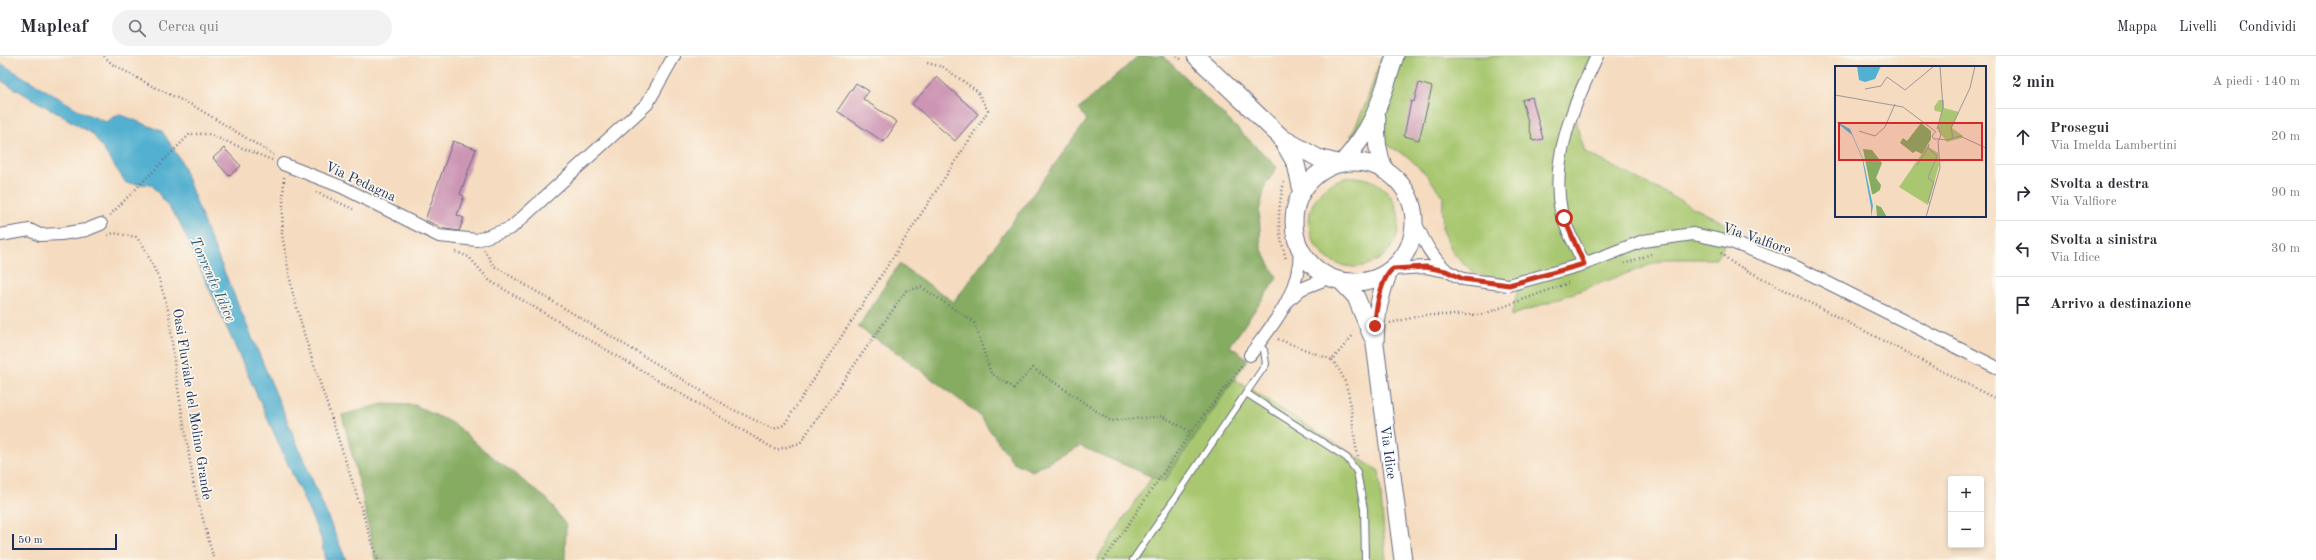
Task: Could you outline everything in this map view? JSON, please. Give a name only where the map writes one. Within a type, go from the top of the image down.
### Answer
[{"type":"main road","name":"Via Idice","points":[[1385,171],[1377,147],[1375,133],[1377,113],[1395,56]]},
{"type":"main road","points":[[1189,59],[1282,138],[1318,158],[1340,162]]},
{"type":"main road","name":"Via Idice","points":[[1375,344],[1356,297],[1336,279],[1308,263],[1300,250],[1293,230],[1295,207],[1302,191],[1320,171],[1340,162],[1360,142],[1377,113]]},
{"type":"main road","points":[[1282,138],[1297,168],[1302,191]]},
{"type":"main road","name":"Via Idice","points":[[1340,162],[1368,162],[1385,171],[1400,182],[1412,201],[1415,222],[1409,249],[1391,270],[1380,294],[1375,319],[1375,344],[1403,560]]},
{"type":"main road","name":"Via Idice","points":[[1336,279],[1372,280],[1391,270]]},
{"type":"street","name":"Via Pedagna","points":[[283,164],[342,187],[438,236],[478,240],[511,228],[647,104],[674,56]]},
{"type":"street","points":[[1584,264],[1561,211],[1559,178],[1568,122],[1597,56]]},
{"type":"street","name":"Via Valfiore","points":[[1415,222],[1426,246],[1437,262],[1446,271]]},
{"type":"street","points":[[0,235],[30,230],[40,235],[103,229]]},
{"type":"street","name":"Via Valfiore","points":[[1391,270],[1426,267],[1446,271],[1463,279],[1509,285],[1584,264],[1643,241],[1693,234],[1731,242],[1796,267],[1996,367]]},
{"type":"street","points":[[1288,301],[1300,269],[1300,250]]},
{"type":"street","points":[[1250,355],[1288,301],[1301,289],[1336,279]]},
{"type":"lane","points":[[1133,560],[1266,364],[1262,339]]},
{"type":"lane","points":[[1246,393],[1346,458],[1357,472],[1364,509],[1365,560]]},
{"type":"path","points":[[104,56],[112,64],[152,86],[194,106],[270,150],[283,164]]},
{"type":"path","points":[[1177,56],[1189,59]]},
{"type":"path","points":[[478,240],[494,266],[730,408],[773,429],[784,425],[988,111],[977,91],[942,67],[927,63]]},
{"type":"path","points":[[103,229],[190,134],[208,134],[283,164]]},
{"type":"path","points":[[1286,176],[1280,201],[1278,231],[1286,261]]},
{"type":"path","points":[[291,181],[284,178],[282,234],[292,290],[305,337],[378,560]]},
{"type":"path","points":[[312,190],[355,209]]},
{"type":"path","name":"Oasi Fluviale del Molino Grande","points":[[103,229],[114,233],[136,237],[142,245],[159,279],[170,313],[175,370],[194,486],[214,560]]},
{"type":"path","points":[[1716,249],[1731,262],[1996,399]]},
{"type":"path","points":[[455,251],[469,257],[490,281],[776,450],[800,443],[906,291],[921,287],[974,322],[991,373],[1014,388],[1033,368],[1111,421],[1162,416],[1191,432]]},
{"type":"path","points":[[1620,265],[1655,252]]},
{"type":"path","points":[[1385,325],[1424,315],[1481,315],[1571,282]]},
{"type":"path","points":[[1262,339],[1332,360],[1356,333]]},
{"type":"path","points":[[1104,560],[1191,432],[1250,355]]},
{"type":"green space","points":[[1138,56],[1163,56],[1277,167],[1266,184],[1259,211],[1261,248],[1277,278],[1230,346],[1248,359],[1164,482],[1080,446],[1032,471],[1013,462],[978,414],[902,356],[858,327],[899,264],[954,302],[1087,120],[1079,109]]},
{"type":"green space","points":[[1382,56],[1601,56],[1574,117],[1585,152],[1734,228],[1716,259],[1666,259],[1511,316],[1518,289],[1472,271],[1453,253],[1442,228],[1443,197],[1427,175],[1408,157],[1384,143],[1351,136],[1366,103]]},
{"type":"green space","points":[[1354,177],[1371,180],[1386,190],[1396,205],[1399,222],[1396,239],[1386,254],[1371,264],[1354,267],[1337,264],[1322,254],[1312,239],[1309,222],[1312,205],[1322,190],[1337,180]]},
{"type":"green space","points":[[1223,372],[1379,471],[1386,560],[1096,560]]},
{"type":"green space","points":[[383,404],[415,405],[456,425],[481,448],[547,499],[566,525],[565,560],[375,560],[361,490],[342,415]]},
{"type":"water","name":"Torrente Idice","points":[[0,63],[84,113],[106,122],[119,114],[162,131],[181,161],[205,226],[346,560],[325,560],[321,538],[179,221],[152,185],[126,183],[93,134],[0,80]]},
{"type":"building","points":[[937,77],[978,114],[955,141],[912,104]]},
{"type":"building","points":[[856,83],[869,91],[863,99],[897,122],[884,142],[837,111]]},
{"type":"building","points":[[1419,83],[1432,87],[1419,140],[1404,136],[1411,101],[1414,102]]},
{"type":"building","points":[[1532,97],[1543,139],[1533,141],[1522,100]]},
{"type":"building","points":[[453,141],[476,149],[460,194],[464,196],[457,215],[464,218],[459,231],[445,229],[425,220]]},
{"type":"building","points":[[224,148],[241,166],[229,176],[213,158]]},
{"type":"route","points":[[1375,326],[1380,294],[1389,271],[1393,269],[1426,267],[1446,271],[1463,279],[1483,283],[1509,285],[1584,264],[1564,218]]}]
